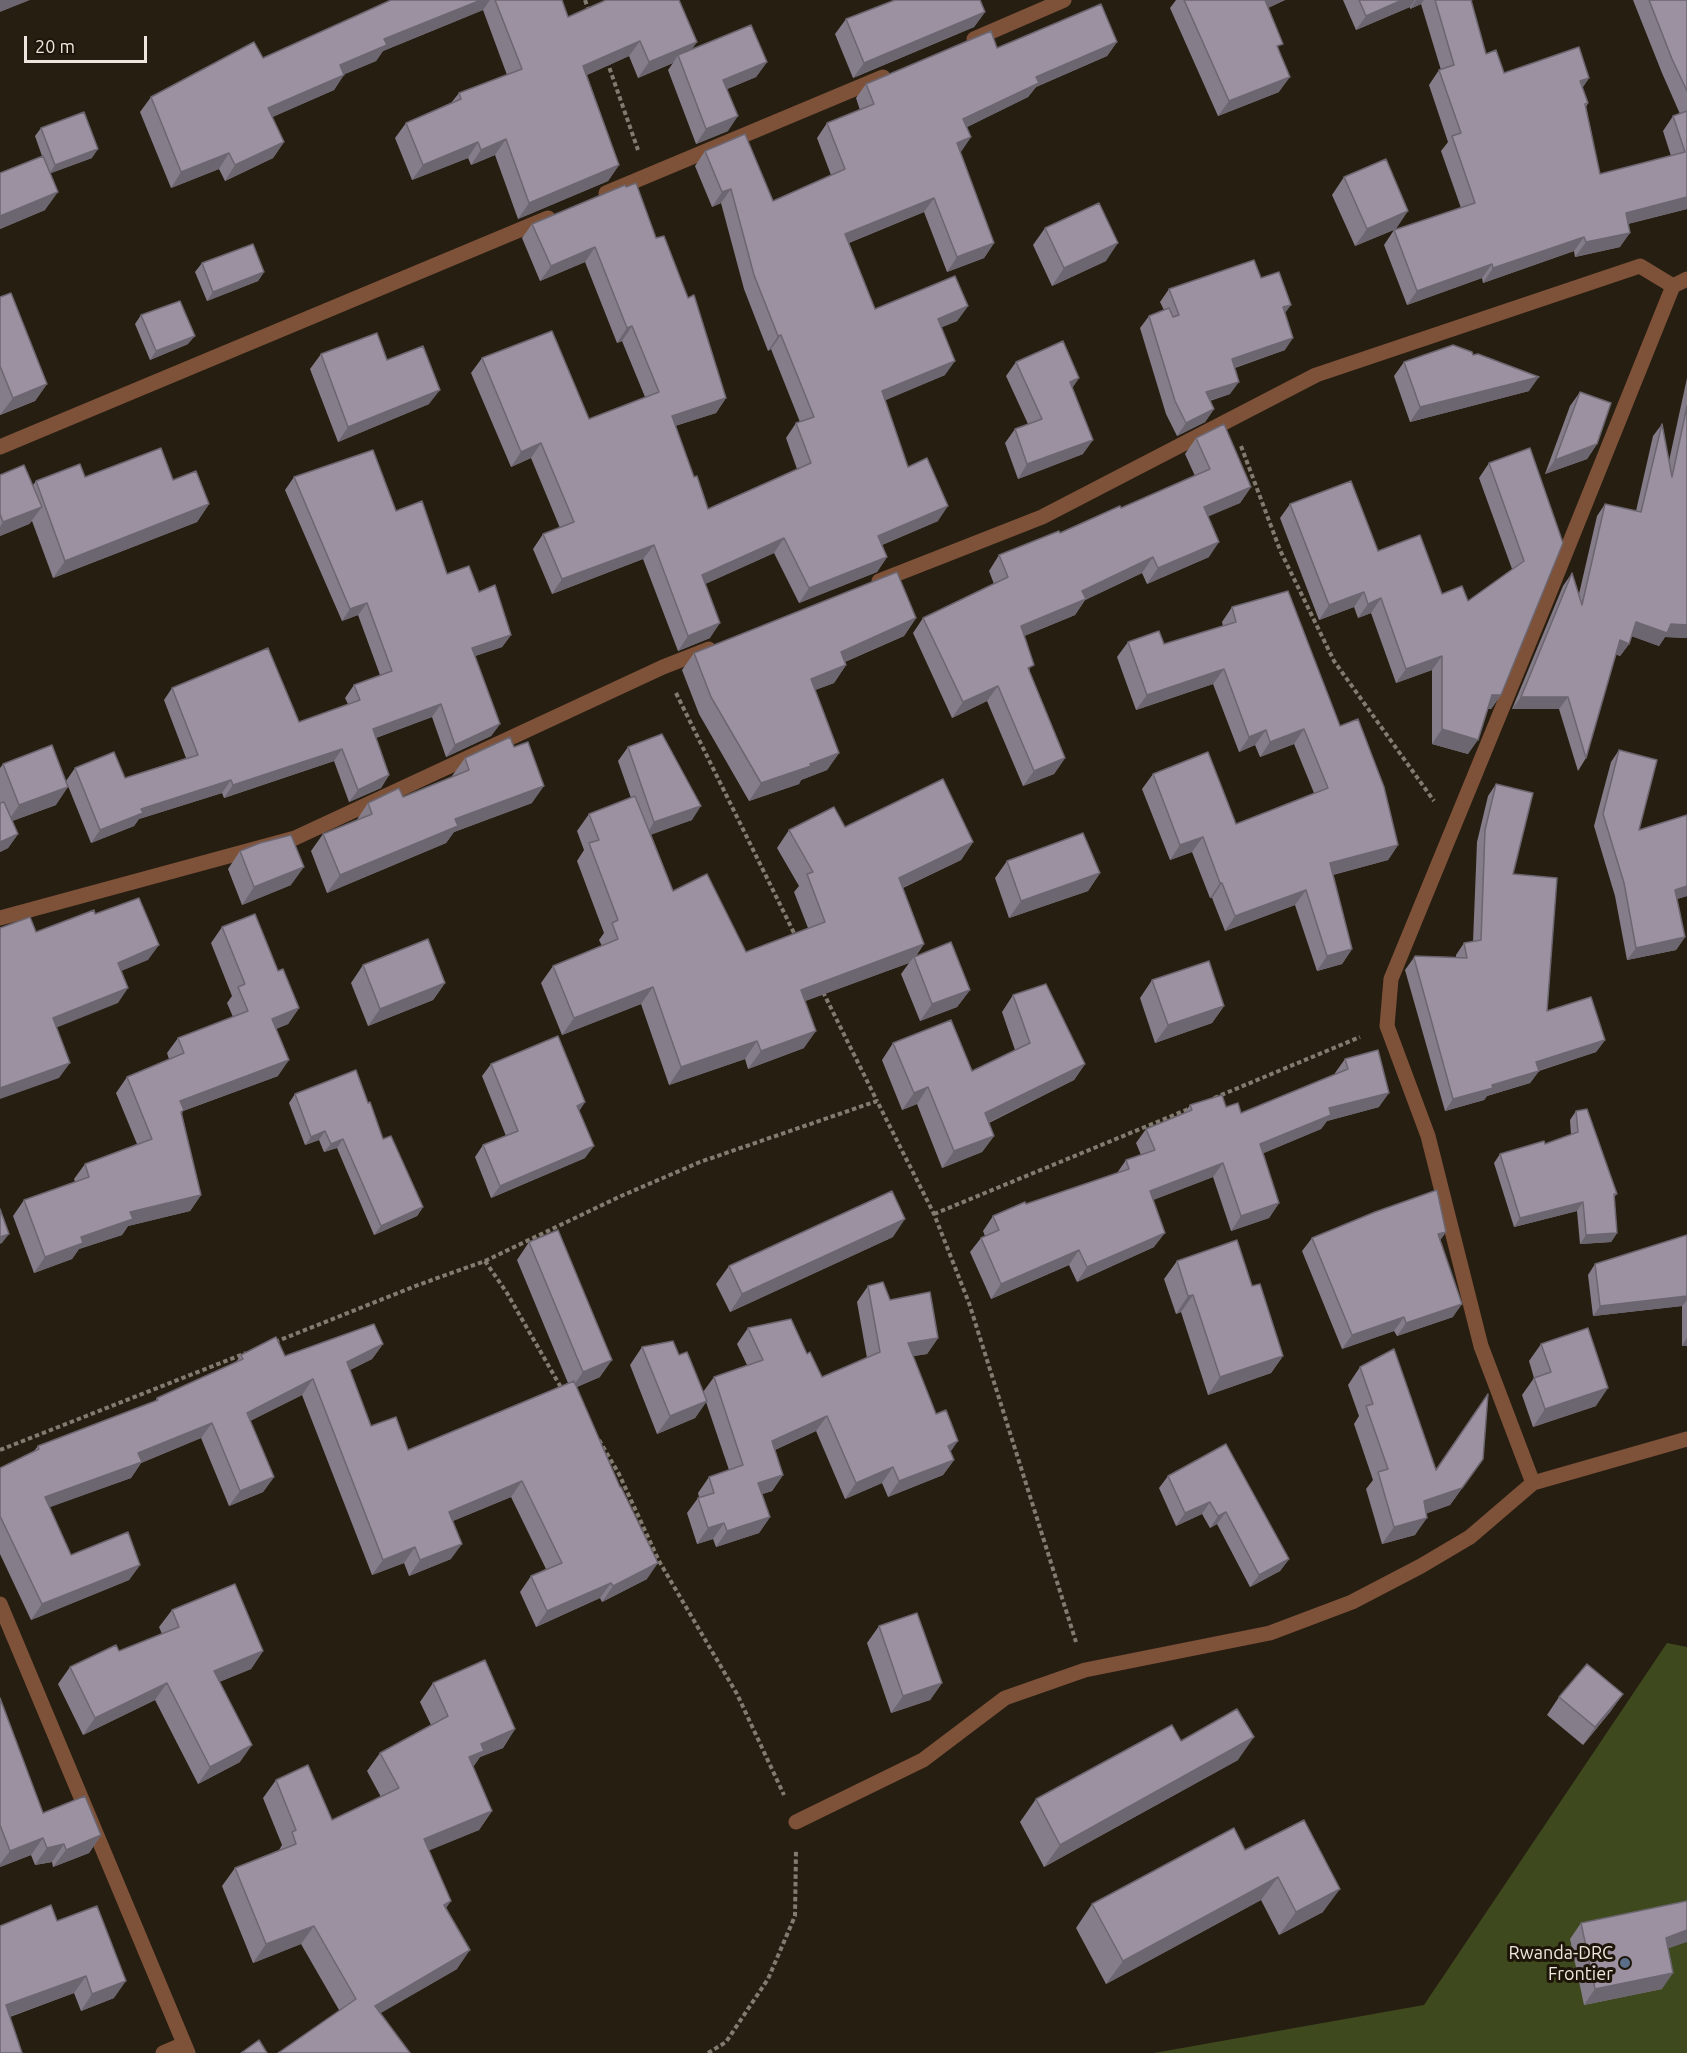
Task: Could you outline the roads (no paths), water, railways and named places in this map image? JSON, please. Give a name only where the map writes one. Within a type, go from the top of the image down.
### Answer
[{"type":"street","points":[[957,46],[1065,0]]},
{"type":"street","points":[[592,199],[892,73]]},
{"type":"street","points":[[0,447],[560,213]]},
{"type":"street","points":[[864,587],[1042,517],[1316,375],[1640,266],[1680,282],[1391,979],[1387,1026],[1428,1136],[1481,1346],[1533,1483]]},
{"type":"street","points":[[0,918],[296,838],[663,667],[719,645]]},
{"type":"street","points":[[796,1822],[923,1760],[1005,1698],[1085,1670],[1270,1633],[1352,1602],[1470,1537],[1533,1483],[1687,1439]]},
{"type":"street","points":[[0,1604],[186,2048],[163,2053]]},
{"type":"place","name":"Rwanda-DRC Frontier","points":[[1625,1963]]}]
